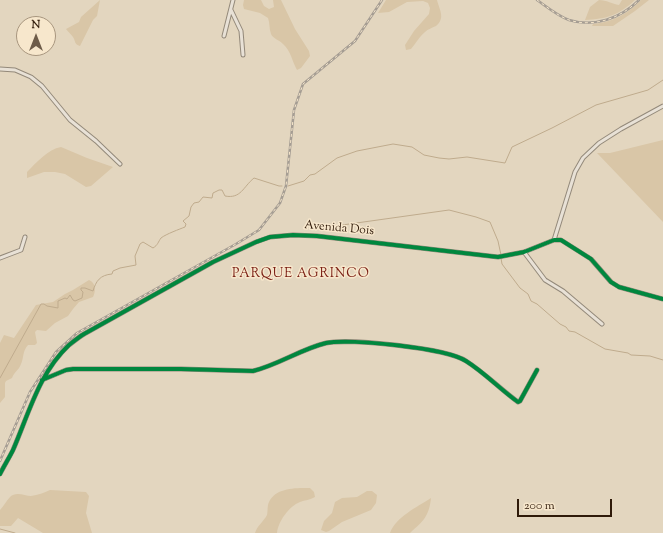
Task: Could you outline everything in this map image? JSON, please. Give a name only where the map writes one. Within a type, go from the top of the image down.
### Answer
[{"type":"street","points":[[224,36],[233,0]]},
{"type":"street","points":[[231,10],[241,31],[243,56]]},
{"type":"street","points":[[0,69],[15,70],[36,81],[42,86],[70,120],[96,141],[120,164]]},
{"type":"street","points":[[663,106],[620,128],[599,143],[583,158],[575,172],[554,240],[564,241],[591,259],[611,282],[619,287],[663,299]]},
{"type":"street","name":"Avenida Dois","points":[[0,474],[13,450],[31,403],[42,380],[64,350],[84,334],[213,262],[256,242],[270,237],[293,235],[317,236],[503,256],[524,252],[554,240]]},
{"type":"street","points":[[0,258],[21,250],[25,237]]},
{"type":"street","points":[[524,252],[545,280],[563,291],[602,324]]},
{"type":"street","points":[[42,380],[66,370],[73,369],[253,371],[322,344],[335,342],[401,345],[456,356],[466,361],[493,381],[518,402],[520,401],[537,370]]},
{"type":"shaded area","points":[[100,0],[97,16],[93,20],[80,46],[76,44],[66,29],[79,22],[81,17]]},
{"type":"shaded area","points":[[244,0],[261,0],[264,6],[269,9],[274,7],[273,0],[281,0],[295,29],[309,51],[310,56],[301,68],[297,70],[286,47],[272,36],[268,18],[260,13],[244,9]]},
{"type":"shaded area","points":[[386,0],[437,0],[441,13],[441,20],[436,26],[427,30],[411,49],[406,50],[405,45],[414,31],[429,14],[430,8],[428,3],[423,1],[407,2],[389,12],[378,13]]},
{"type":"shaded area","points":[[599,0],[619,5],[622,0],[635,0],[618,13],[600,19],[585,20],[590,7]]},
{"type":"shaded area","points":[[641,0],[649,0],[613,26],[592,26],[593,24],[607,21],[619,16]]},
{"type":"shaded area","points":[[663,140],[663,222],[597,153],[610,153]]},
{"type":"shaded area","points":[[61,147],[113,167],[91,186],[86,187],[65,174],[55,172],[44,172],[27,178],[27,172],[38,161],[51,150]]},
{"type":"shaded area","points":[[89,280],[95,287],[93,297],[79,302],[68,316],[55,323],[46,331],[37,330],[35,332],[37,343],[35,345],[28,345],[26,348],[20,366],[12,378],[5,383],[5,397],[0,403],[0,343],[4,335],[14,338],[36,305],[53,302]]},
{"type":"shaded area","points":[[310,488],[314,492],[315,497],[300,502],[292,507],[279,524],[277,533],[255,533],[267,515],[269,502],[275,494],[289,489]]},
{"type":"shaded area","points":[[50,490],[86,492],[89,496],[86,513],[92,533],[43,533],[18,518],[11,526],[0,526],[0,510],[12,495],[18,494],[31,496]]},
{"type":"shaded area","points":[[367,491],[372,491],[377,495],[376,503],[371,510],[342,522],[329,531],[326,532],[321,530],[324,521],[332,513],[335,502],[342,498],[357,497]]},
{"type":"shaded area","points":[[431,498],[429,510],[425,518],[410,533],[390,533],[402,517]]},
{"type":"waterway","points":[[288,186],[304,181],[310,175],[315,174],[337,158],[357,151],[393,144],[412,147],[424,155],[439,158],[449,159],[467,157],[505,163],[512,147],[596,105],[648,90],[663,80]]},
{"type":"waterway","points":[[0,378],[41,304],[58,308],[58,301],[65,298],[67,299],[70,295],[75,301],[82,298],[83,292],[81,288],[93,291],[97,281],[102,277],[112,274],[113,271],[120,268],[136,265],[135,256],[140,244],[143,242],[153,248],[163,236],[185,227],[186,224],[183,221],[189,216],[191,207],[194,203],[199,202],[203,197],[212,198],[213,193],[219,190],[222,190],[225,196],[235,196],[241,192],[254,178],[282,186]]},
{"type":"waterway","points":[[335,226],[449,210],[490,222],[498,241],[501,255]]},
{"type":"waterway","points":[[501,258],[502,264],[520,288],[528,294],[531,301],[537,304],[569,331],[575,332],[605,349],[628,353],[631,355],[650,356],[663,360]]},
{"type":"waterway","points":[[0,529],[15,533]]},
{"type":"railway","points":[[0,461],[30,392],[56,352],[77,333],[259,230],[280,203],[286,186],[294,110],[303,84],[355,41],[382,0]]},
{"type":"railway","points":[[537,0],[569,20],[588,23],[607,20],[616,16],[624,12],[639,0]]},
{"type":"cycle path","points":[[0,474],[13,450],[42,381],[50,368],[69,345],[84,334],[213,262],[270,237],[293,235],[317,236],[498,257],[524,252],[554,240],[561,240],[591,259],[611,282],[619,287],[663,299]]},
{"type":"cycle path","points":[[42,380],[66,370],[73,369],[253,371],[317,346],[326,343],[338,342],[397,345],[455,356],[473,366],[518,402],[520,401],[537,370]]},
{"type":"district","name":"PARQUE AGRINCO","points":[[301,275]]}]
